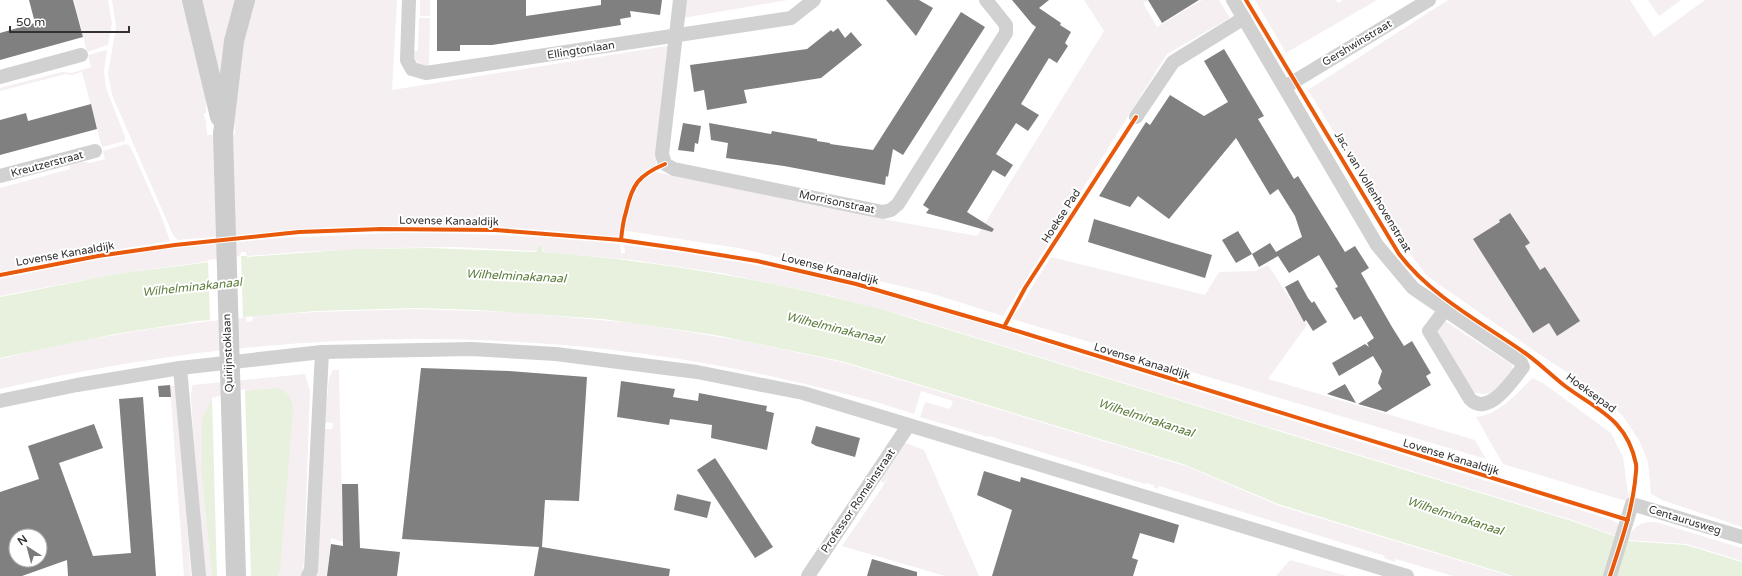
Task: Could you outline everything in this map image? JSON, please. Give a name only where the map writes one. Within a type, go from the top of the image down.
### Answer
[{"type":"street","name":"Quirijnstoklaan","points":[[192,0],[223,132]]},
{"type":"street","name":"Quirijnstoklaan","points":[[236,576],[223,132],[234,41],[245,0]]},
{"type":"street","name":"Ellingtonlaan","points":[[409,0],[407,60],[412,69],[426,73],[791,18],[814,0]]},
{"type":"street","points":[[675,36],[680,0]]},
{"type":"street","name":"Morrisonstraat","points":[[675,36],[662,154],[665,164],[674,169],[883,212],[891,210],[898,204],[1006,33],[1006,25],[986,0]]},
{"type":"street","name":"Jac. van Vollenhovenstraat","points":[[1233,0],[1377,245],[1413,288],[1445,310],[1522,364],[1522,367],[1515,377],[1500,395],[1492,401],[1479,405],[1470,399],[1429,330],[1445,310]]},
{"type":"street","name":"Gershwinstraat","points":[[1284,87],[1429,0]]},
{"type":"street","points":[[1136,117],[1173,62],[1244,18]]},
{"type":"street","points":[[0,77],[81,55]]},
{"type":"street","name":"Kreutzerstraat","points":[[0,176],[95,151]]},
{"type":"street","points":[[0,401],[77,385],[180,368],[322,352],[471,349],[556,354],[592,358],[696,372],[803,393],[1407,576]]},
{"type":"street","points":[[308,576],[311,570],[322,352]]},
{"type":"street","points":[[180,368],[199,576]]},
{"type":"street","name":"Professor Romeinstraat","points":[[808,576],[908,426]]},
{"type":"street","name":"Centaurusweg","points":[[1610,576],[1632,504],[1742,537]]},
{"type":"shaded area","points":[[74,0],[108,0],[112,23],[108,45],[87,52]]},
{"type":"shaded area","points":[[112,0],[188,0],[206,99],[206,113],[203,114],[206,121],[207,135],[235,134],[234,106],[250,0],[397,0],[392,90],[673,45],[655,172],[867,213],[877,218],[977,236],[1104,31],[1084,0],[1148,0],[1143,3],[1157,27],[1202,0],[1219,0],[1230,18],[1167,54],[1003,316],[930,293],[738,248],[620,230],[618,237],[496,227],[496,223],[489,223],[489,227],[333,227],[178,240],[173,235],[112,95],[108,73],[116,27]]},
{"type":"shaded area","points":[[201,0],[237,0],[221,95]]},
{"type":"shaded area","points":[[420,0],[430,0],[430,16],[420,16]]},
{"type":"shaded area","points":[[683,0],[788,0],[683,18]]},
{"type":"shaded area","points":[[1255,0],[1336,0],[1338,3],[1343,0],[1377,0],[1286,53]]},
{"type":"shaded area","points":[[1448,0],[1630,0],[1654,37],[1705,0],[1742,0],[1742,527],[1662,500],[1651,494],[1648,462],[1639,440],[1622,415],[1596,391],[1539,354],[1427,276],[1404,246],[1308,90]]},
{"type":"shaded area","points":[[1648,0],[1681,0],[1659,16]]},
{"type":"shaded area","points":[[419,18],[430,18],[429,66],[420,65],[414,58],[414,51],[418,51]]},
{"type":"shaded area","points":[[107,50],[104,71],[106,88],[125,137],[125,141],[102,147],[82,72],[72,75],[66,74],[0,91],[0,88],[62,72],[72,73],[91,67],[88,55]]},
{"type":"shaded area","points":[[126,144],[130,146],[162,218],[170,241],[89,254],[0,272],[0,188],[70,169],[69,164],[80,161],[90,163],[105,159],[103,151]]},
{"type":"shaded area","points":[[395,233],[508,236],[620,244],[621,253],[625,253],[624,245],[649,248],[699,255],[822,279],[976,322],[1612,520],[1617,523],[1619,527],[1616,536],[1575,521],[906,316],[827,295],[721,273],[633,260],[544,252],[542,246],[538,246],[536,251],[455,247],[392,248],[247,256],[246,252],[241,252],[240,257],[116,274],[0,296],[0,279],[90,261],[165,249],[279,238]]},
{"type":"shaded area","points":[[1051,257],[1205,295],[1219,272],[1255,271],[1268,265],[1307,325],[1268,379],[1475,440],[1486,459],[1012,319]]},
{"type":"shaded area","points":[[415,309],[511,312],[633,323],[744,341],[841,362],[1186,466],[1277,505],[1510,576],[1453,576],[1396,559],[1395,562],[1384,558],[1385,556],[1159,486],[1158,489],[1153,487],[1154,485],[1145,484],[989,436],[988,437],[920,417],[925,402],[950,409],[953,401],[921,391],[914,414],[861,398],[770,376],[674,358],[578,346],[481,340],[385,339],[288,344],[191,354],[95,369],[0,389],[0,359],[92,339],[215,320],[246,317],[247,322],[252,321],[253,316],[316,312]]},
{"type":"shaded area","points":[[1445,321],[1511,364],[1513,369],[1496,392],[1483,394],[1472,392],[1438,338],[1437,329]]},
{"type":"shaded area","points":[[333,370],[339,370],[343,542],[331,538],[327,576],[312,576],[325,429],[332,429],[333,423],[325,422],[329,378]]},
{"type":"shaded area","points":[[305,374],[310,391],[304,561],[302,576],[278,576],[280,571],[272,388],[245,391],[202,418],[201,470],[212,576],[202,576],[191,397],[192,385]]},
{"type":"shaded area","points":[[1532,378],[1543,383],[1611,433],[1623,457],[1629,502],[1503,464],[1476,417],[1500,408]]},
{"type":"shaded area","points":[[170,386],[177,386],[191,576],[184,576]]},
{"type":"shaded area","points":[[898,440],[924,450],[979,576],[945,576],[842,546],[890,476],[884,483],[874,476]]},
{"type":"shaded area","points":[[1648,522],[1656,522],[1742,548],[1742,561],[1687,544],[1628,540],[1635,528]]},
{"type":"shaded area","points":[[1290,560],[1347,576],[1276,576]]},
{"type":"water","name":"Wilhelminakanaal","points":[[538,246],[542,246],[543,252],[672,266],[715,273],[842,299],[884,310],[1575,522],[1628,541],[1686,545],[1742,562],[1742,576],[1513,576],[1278,504],[1183,464],[841,361],[715,335],[603,319],[478,310],[415,308],[316,311],[198,321],[115,334],[0,358],[0,297],[116,274],[241,258],[241,256],[247,257],[356,249],[431,248],[536,252]]},
{"type":"water","points":[[272,388],[281,389],[287,394],[291,400],[293,409],[280,571],[278,576],[212,576],[201,470],[202,418],[212,400],[245,391]]},
{"type":"pier","points":[[241,254],[243,318],[210,321],[208,260],[239,256]]},
{"type":"pier","points":[[245,389],[251,576],[217,576],[212,398]]},
{"type":"building","points":[[29,0],[73,0],[83,37],[0,60],[0,33],[35,23]]},
{"type":"building","points":[[437,0],[526,0],[526,16],[601,5],[601,0],[662,0],[660,15],[630,11],[631,17],[620,19],[621,25],[492,45],[460,45],[460,51],[437,51]]},
{"type":"building","points":[[886,0],[919,0],[933,8],[916,36]]},
{"type":"building","points":[[1012,0],[1049,0],[1039,8],[1071,32],[1065,43],[1068,46],[1057,63],[1049,58],[1021,104],[1039,115],[1028,131],[1016,123],[996,154],[1013,165],[1005,177],[993,170],[967,212],[994,229],[992,232],[926,213],[929,209],[923,205],[1036,27]]},
{"type":"building","points":[[1148,0],[1199,0],[1162,23]]},
{"type":"building","points":[[961,12],[985,27],[903,155],[893,149],[885,185],[784,166],[726,158],[728,143],[711,140],[709,123],[771,134],[772,131],[817,139],[817,141],[830,144],[873,150]]},
{"type":"building","points":[[838,28],[845,38],[851,32],[862,45],[821,78],[744,90],[747,103],[707,110],[704,90],[694,92],[690,65],[807,49],[831,30],[833,32]]},
{"type":"building","points":[[1224,49],[1264,116],[1258,119],[1294,179],[1298,176],[1345,252],[1355,246],[1369,268],[1361,273],[1392,327],[1404,346],[1412,341],[1431,373],[1426,376],[1431,385],[1386,412],[1358,404],[1382,389],[1378,383],[1382,371],[1373,356],[1339,376],[1332,363],[1365,344],[1369,347],[1367,343],[1374,338],[1361,316],[1354,320],[1335,288],[1338,287],[1319,255],[1289,273],[1278,256],[1259,267],[1252,254],[1270,243],[1276,252],[1302,237],[1295,216],[1278,189],[1270,195],[1236,138],[1169,219],[1138,196],[1130,207],[1099,196],[1146,122],[1150,125],[1170,95],[1204,116],[1228,102],[1204,61]]},
{"type":"building","points":[[91,104],[97,129],[0,155],[0,120],[26,113],[28,121]]},
{"type":"building","points":[[683,123],[701,126],[698,144],[695,143],[694,152],[678,150]]},
{"type":"building","points":[[1510,213],[1530,243],[1525,246],[1540,270],[1545,267],[1580,321],[1557,336],[1549,323],[1533,333],[1473,239],[1500,222],[1499,220]]},
{"type":"building","points":[[1094,219],[1212,255],[1205,278],[1088,242]]},
{"type":"building","points":[[1238,231],[1252,254],[1236,263],[1222,240]]},
{"type":"building","points":[[1298,280],[1308,298],[1312,303],[1314,301],[1327,322],[1313,331],[1306,320],[1304,322],[1285,287]]},
{"type":"building","points":[[421,368],[509,371],[587,377],[579,501],[545,500],[542,547],[670,569],[669,576],[534,576],[539,547],[402,539]]},
{"type":"building","points":[[621,381],[675,389],[673,397],[698,401],[699,393],[767,406],[766,411],[774,413],[767,450],[711,438],[712,425],[670,419],[669,425],[617,417]]},
{"type":"building","points":[[1345,384],[1356,403],[1327,394]]},
{"type":"building","points":[[170,385],[171,397],[159,397],[158,386]]},
{"type":"building","points":[[143,397],[156,576],[68,576],[67,560],[48,567],[48,528],[8,528],[8,568],[44,568],[22,576],[0,576],[0,492],[39,479],[28,446],[94,424],[103,448],[59,463],[93,556],[131,553],[119,399]]},
{"type":"building","points":[[816,426],[860,438],[855,457],[816,446],[811,443]]},
{"type":"building","points":[[715,458],[773,547],[755,558],[697,470]]},
{"type":"building","points":[[984,471],[1020,482],[1021,477],[1179,525],[1174,543],[1140,533],[1132,558],[1138,560],[1133,576],[992,576],[1012,510],[977,495]]},
{"type":"building","points":[[342,484],[358,484],[360,548],[400,552],[397,576],[327,576],[331,544],[343,546]]},
{"type":"building","points":[[677,494],[711,502],[707,518],[674,510]]},
{"type":"building","points":[[872,559],[917,572],[917,576],[867,576]]},
{"type":"cycle path","name":"Hoeksepad","points":[[1246,0],[1399,254],[1412,269],[1426,283],[1458,308],[1525,353],[1565,386],[1599,409],[1609,417],[1626,436],[1632,449],[1636,464],[1635,482],[1628,518],[1610,576]]},
{"type":"cycle path","name":"Hoekse Pad","points":[[1004,327],[1025,288],[1136,117]]},
{"type":"cycle path","points":[[621,240],[628,202],[634,187],[649,172],[665,164]]},
{"type":"cycle path","name":"Lovense Kanaaldijk","points":[[0,275],[98,256],[175,245],[299,232],[381,229],[496,230],[621,240],[683,249],[757,261],[856,284],[1004,327],[1628,520]]}]
